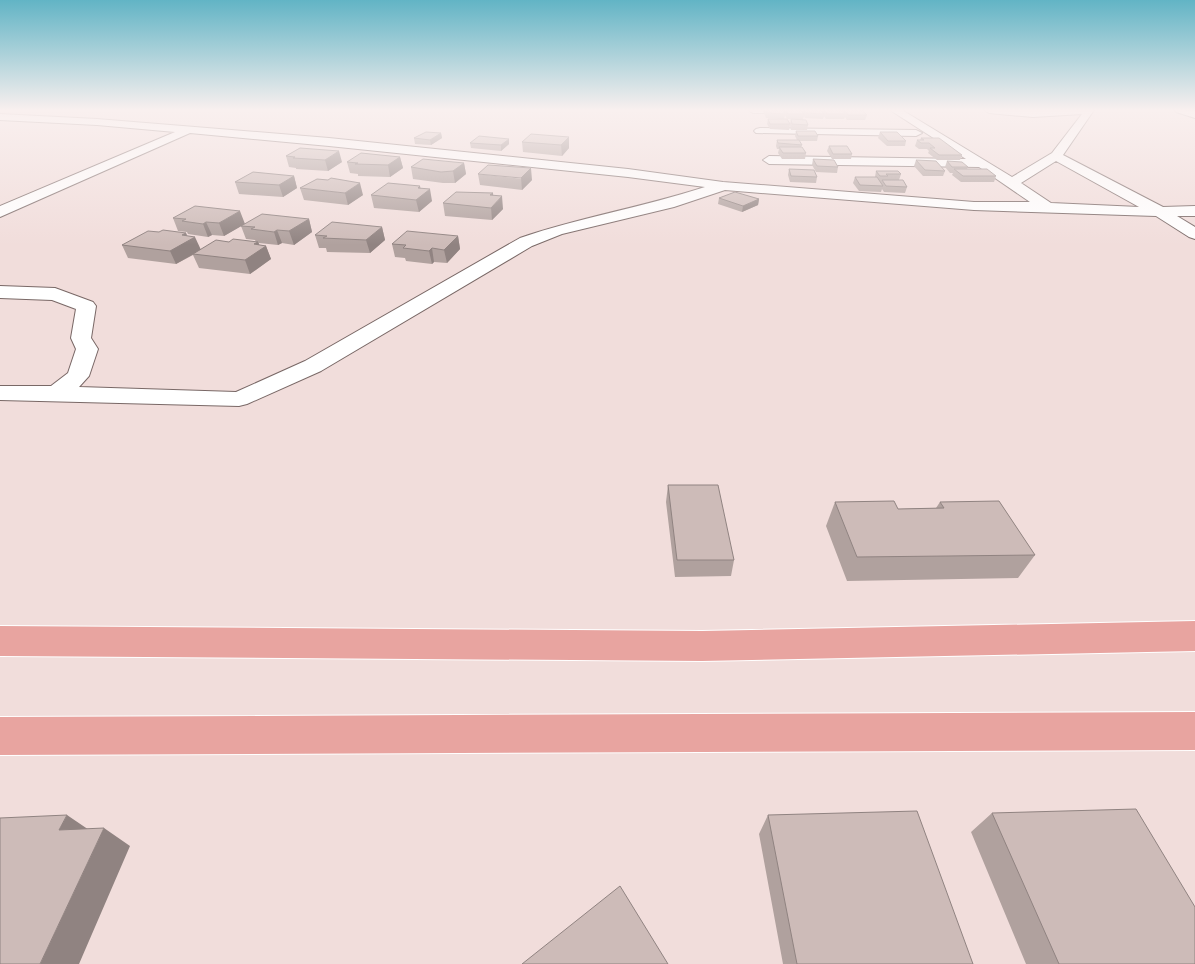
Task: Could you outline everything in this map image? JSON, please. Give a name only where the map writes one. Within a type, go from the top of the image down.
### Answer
[{"type":"main road","points":[[0,641],[702,646],[1195,636]]},
{"type":"main road","points":[[0,736],[1195,732]]},
{"type":"street","points":[[0,212],[132,155]]},
{"type":"street","points":[[455,155],[628,173],[724,186],[974,206],[1160,212],[1195,211]]},
{"type":"street","points":[[767,155],[777,190]]},
{"type":"street","points":[[968,155],[1047,207]]},
{"type":"street","points":[[1012,183],[1056,156],[1160,212],[1195,234]]},
{"type":"street","points":[[769,160],[981,163]]},
{"type":"street","points":[[0,393],[239,399],[313,366],[526,242],[556,231],[669,204],[724,186]]},
{"type":"street","points":[[0,198],[32,197]]},
{"type":"street","points":[[0,292],[56,294],[86,306],[80,338],[87,349],[78,376],[57,393]]},
{"type":"building","points":[[288,155],[333,155],[325,160],[286,156]]},
{"type":"building","points":[[358,155],[400,157],[388,165],[347,162]]},
{"type":"building","points":[[423,159],[464,163],[453,171],[441,172],[411,167]]},
{"type":"building","points":[[813,159],[834,160],[838,167],[817,166]]},
{"type":"building","points":[[916,160],[936,161],[945,171],[925,170]]},
{"type":"building","points":[[947,161],[962,162],[968,167],[952,167]]},
{"type":"building","points":[[488,165],[531,168],[521,178],[478,174]]},
{"type":"building","points":[[789,169],[814,170],[817,177],[791,176]]},
{"type":"building","points":[[954,169],[987,169],[996,176],[963,176]]},
{"type":"building","points":[[876,171],[898,171],[901,174],[880,176]]},
{"type":"building","points":[[253,172],[294,176],[279,185],[235,182]]},
{"type":"building","points":[[855,177],[877,177],[883,186],[860,185]]},
{"type":"building","points":[[331,178],[360,183],[345,193],[300,188],[317,179],[328,180]]},
{"type":"building","points":[[882,180],[903,180],[907,187],[886,186]]},
{"type":"building","points":[[388,183],[420,186],[418,188],[430,189],[416,200],[371,195]]},
{"type":"building","points":[[456,192],[493,193],[490,195],[502,196],[491,208],[443,203]]},
{"type":"building","points":[[735,192],[759,199],[743,206],[719,198]]},
{"type":"building","points":[[195,206],[240,211],[219,223],[206,222],[203,224],[182,221],[186,219],[173,218]]},
{"type":"building","points":[[262,214],[309,219],[289,231],[277,230],[274,232],[251,229],[255,227],[241,226]]},
{"type":"building","points":[[332,222],[382,227],[366,240],[323,238],[327,236],[315,235]]},
{"type":"building","points":[[163,230],[186,233],[182,235],[195,237],[170,251],[122,245],[148,231],[159,232]]},
{"type":"building","points":[[407,231],[458,236],[444,250],[432,248],[429,251],[403,248],[406,245],[392,244]]},
{"type":"building","points":[[233,239],[258,242],[254,244],[266,246],[245,260],[193,254],[216,240],[229,242]]},
{"type":"building","points":[[668,485],[718,485],[734,560],[677,560]]},
{"type":"building","points":[[894,501],[898,509],[944,508],[940,502],[999,501],[1035,555],[857,557],[835,502]]},
{"type":"building","points":[[1136,809],[1195,907],[1195,964],[1059,964],[992,813]]},
{"type":"building","points":[[917,811],[973,964],[797,964],[768,815]]},
{"type":"building","points":[[67,815],[59,830],[104,828],[40,964],[0,964],[0,818]]},
{"type":"building","points":[[620,886],[668,964],[522,964]]}]
